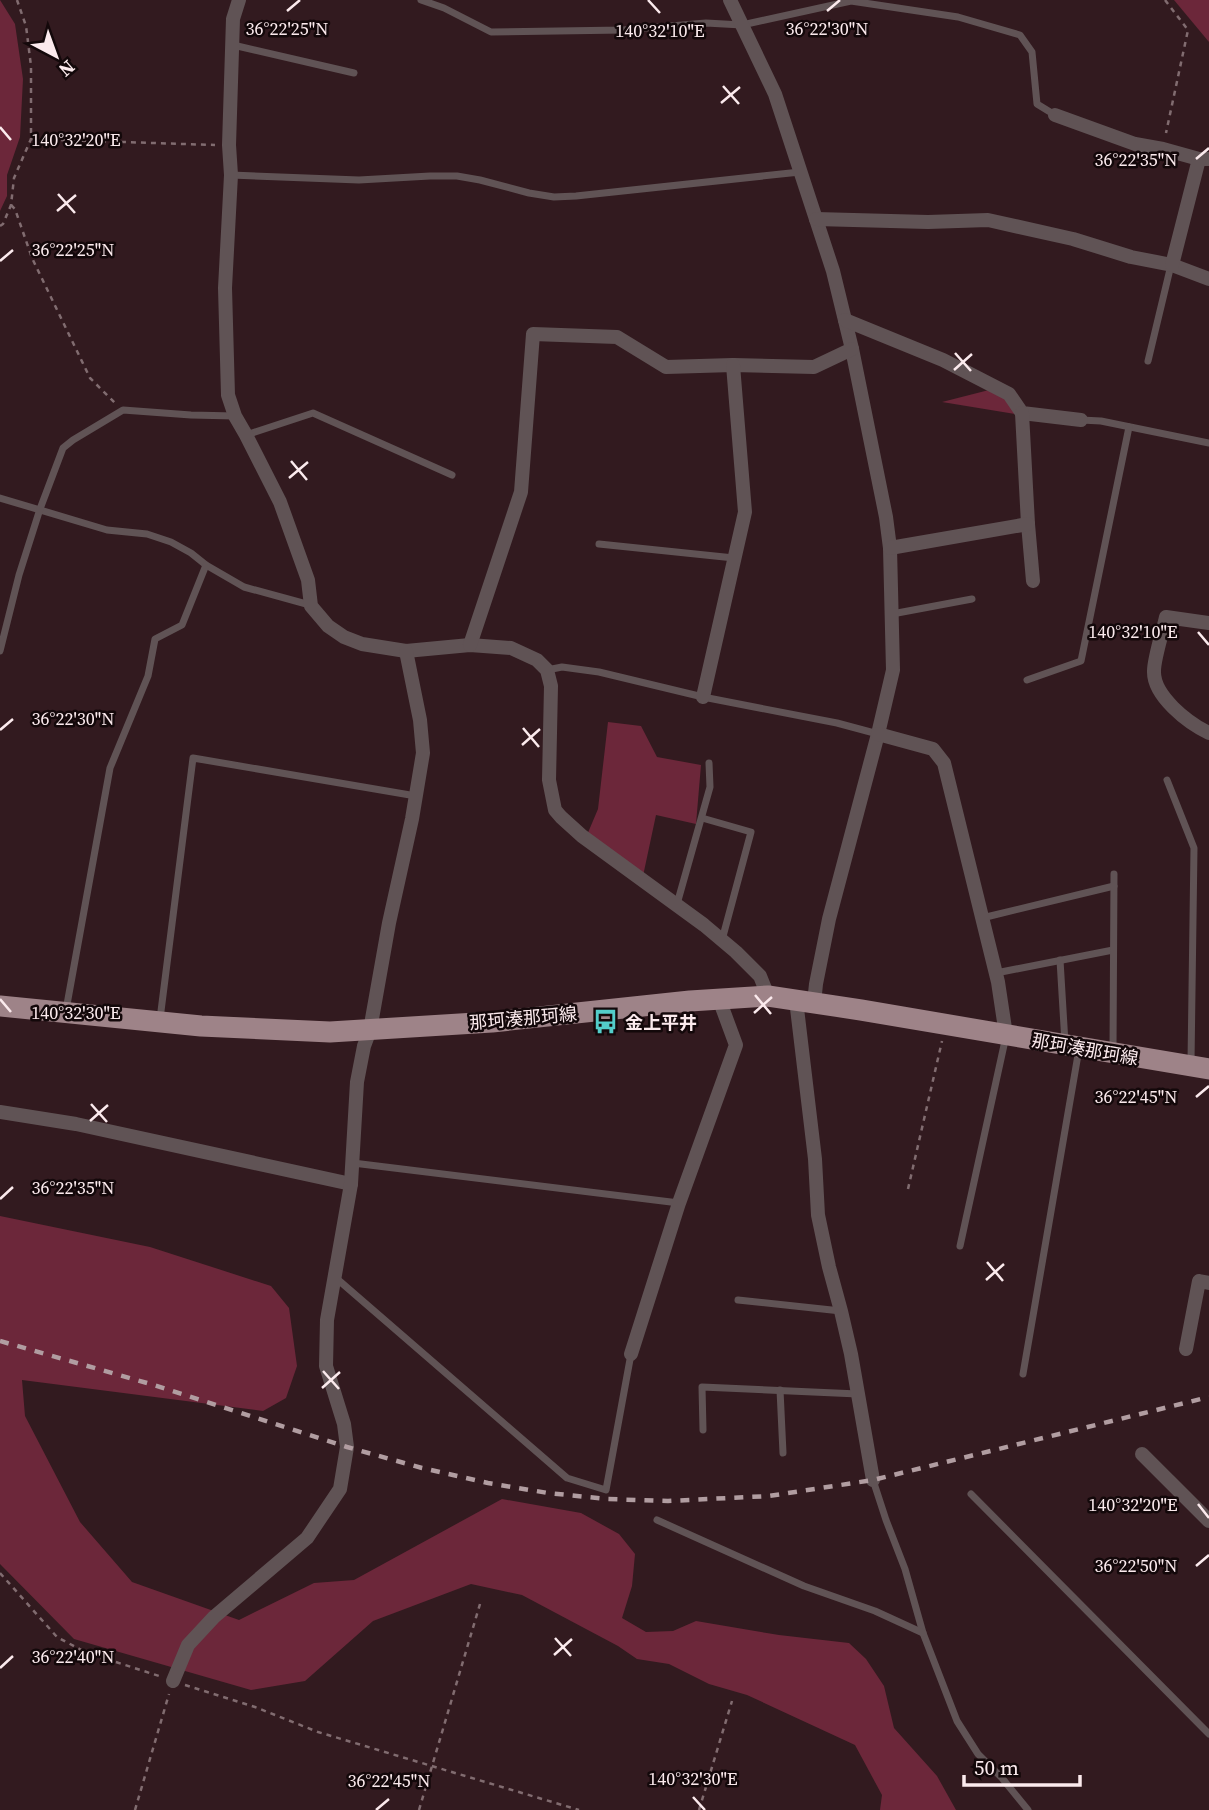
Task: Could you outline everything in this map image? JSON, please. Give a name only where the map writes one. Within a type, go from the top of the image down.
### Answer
[{"type":"main road","name":"那珂湊那珂線","points":[[0,1006],[248,1029],[330,1032],[492,1021],[768,996],[1200,1068]]},
{"type":"street","points":[[239,0],[233,19],[229,145],[231,175],[225,288],[228,395],[234,416],[280,502],[308,580],[311,606],[328,626],[344,637],[362,644],[406,651],[470,645],[511,648],[537,660],[547,670],[551,686],[549,780],[555,810],[582,836],[722,940],[760,976],[768,996]]},
{"type":"street","points":[[730,0],[775,94],[833,271],[852,349],[890,548],[893,670],[829,919],[816,984],[805,1001],[818,1215],[841,1311],[873,1480]]},
{"type":"street","points":[[1055,115],[1135,144],[1204,159],[1171,265]]},
{"type":"street","points":[[816,219],[928,222],[988,220],[1171,265],[1209,279]]},
{"type":"street","points":[[845,320],[943,360],[1009,394],[1022,413],[1033,581]]},
{"type":"street","points":[[470,645],[521,492],[533,334],[617,337],[666,368],[733,365],[814,367],[852,349]]},
{"type":"street","points":[[703,697],[745,512],[733,365]]},
{"type":"street","points":[[1022,413],[1081,419]]},
{"type":"street","points":[[890,548],[1028,524]]},
{"type":"street","points":[[1209,623],[1166,617],[1153,672],[1161,696],[1195,727],[1209,733]]},
{"type":"street","points":[[173,1681],[188,1645],[214,1617],[307,1538],[340,1489],[347,1447],[344,1424],[326,1366],[327,1321],[351,1184],[358,1082],[364,1046],[370,1030],[423,753],[420,720],[406,651]]},
{"type":"street","points":[[878,734],[933,749],[944,763],[996,973],[1006,1035]]},
{"type":"street","points":[[631,1354],[679,1203],[736,1045],[719,999]]},
{"type":"street","points":[[0,1112],[76,1124],[351,1184]]},
{"type":"street","points":[[1186,1349],[1199,1281],[1209,1283]]},
{"type":"street","points":[[1142,1454],[1209,1521]]},
{"type":"lane","points":[[421,0],[444,4],[491,32],[623,30],[706,23],[742,24],[851,1],[958,17],[1020,35],[1032,52],[1037,104],[1055,115]]},
{"type":"lane","points":[[232,45],[354,73]]},
{"type":"lane","points":[[231,175],[359,180],[457,176],[554,197],[801,173]]},
{"type":"lane","points":[[1148,361],[1171,265]]},
{"type":"lane","points":[[0,651],[19,575],[40,509],[64,448],[123,410],[234,416]]},
{"type":"lane","points":[[246,435],[313,413],[452,475]]},
{"type":"lane","points":[[1081,419],[1209,443]]},
{"type":"lane","points":[[1027,680],[1081,661],[1129,427]]},
{"type":"lane","points":[[0,498],[107,530],[147,534],[171,542],[244,587],[311,606]]},
{"type":"lane","points":[[599,544],[735,558]]},
{"type":"lane","points":[[66,1013],[110,768],[148,676],[155,639],[182,625],[206,565]]},
{"type":"lane","points":[[892,614],[972,599]]},
{"type":"lane","points":[[547,670],[562,667],[599,672],[878,734]]},
{"type":"lane","points":[[160,1022],[193,758],[416,796]]},
{"type":"lane","points":[[677,905],[710,788],[709,763]]},
{"type":"lane","points":[[1167,780],[1194,848],[1200,1068]]},
{"type":"lane","points":[[702,818],[751,832],[722,940]]},
{"type":"lane","points":[[1112,1053],[1114,874]]},
{"type":"lane","points":[[982,918],[1114,886]]},
{"type":"lane","points":[[996,973],[1113,950]]},
{"type":"lane","points":[[1023,1374],[1072,1047],[1060,960]]},
{"type":"lane","points":[[960,1246],[1006,1035]]},
{"type":"lane","points":[[352,1163],[679,1203]]},
{"type":"lane","points":[[336,1278],[568,1478],[606,1490],[631,1354]]},
{"type":"lane","points":[[738,1300],[841,1311]]},
{"type":"lane","points":[[703,1430],[702,1387],[858,1394]]},
{"type":"lane","points":[[779,1390],[783,1453]]},
{"type":"lane","points":[[873,1480],[905,1569],[923,1633],[957,1721],[978,1754],[1028,1810]]},
{"type":"lane","points":[[971,1494],[1209,1734]]},
{"type":"lane","points":[[657,1520],[804,1586],[875,1611],[923,1633]]},
{"type":"path","points":[[0,226],[11,205],[14,178],[31,139],[31,66],[26,26],[17,0]]},
{"type":"path","points":[[1163,149],[1188,30],[1165,0]]},
{"type":"path","points":[[31,139],[229,145]]},
{"type":"path","points":[[11,205],[16,209],[33,258],[90,378],[123,410]]},
{"type":"path","points":[[908,1189],[946,1024]]},
{"type":"path","points":[[0,1573],[57,1637],[85,1652],[255,1707],[318,1732],[579,1810]]},
{"type":"path","points":[[419,1810],[480,1604]]},
{"type":"path","points":[[135,1810],[173,1681]]},
{"type":"path","points":[[699,1810],[732,1701]]},
{"type":"shaded area","points":[[0,0],[15,24],[23,79],[20,137],[7,175],[7,196],[0,211]]},
{"type":"shaded area","points":[[1174,0],[1209,0],[1209,42]]},
{"type":"shaded area","points":[[989,390],[1007,399],[1015,414],[942,402]]},
{"type":"shaded area","points":[[608,722],[641,726],[657,757],[701,765],[696,824],[656,815],[643,876],[587,835],[598,809]]},
{"type":"shaded area","points":[[0,1216],[150,1247],[271,1286],[289,1308],[297,1366],[286,1398],[263,1411],[22,1380],[25,1416],[80,1522],[132,1582],[239,1620],[314,1583],[354,1580],[502,1499],[581,1513],[619,1534],[635,1554],[632,1586],[622,1618],[646,1632],[673,1631],[696,1621],[849,1643],[866,1659],[884,1686],[894,1728],[937,1776],[956,1810],[880,1810],[882,1795],[855,1745],[747,1695],[709,1684],[669,1664],[637,1659],[618,1646],[522,1595],[471,1584],[373,1621],[305,1681],[251,1690],[74,1639],[0,1564]]},
{"type":"railway","points":[[0,1341],[154,1385],[347,1447],[422,1468],[488,1483],[607,1499],[668,1501],[769,1496],[873,1480],[1209,1397]]},
{"type":"place","name":"金上平井","points":[[605,1022]]}]
